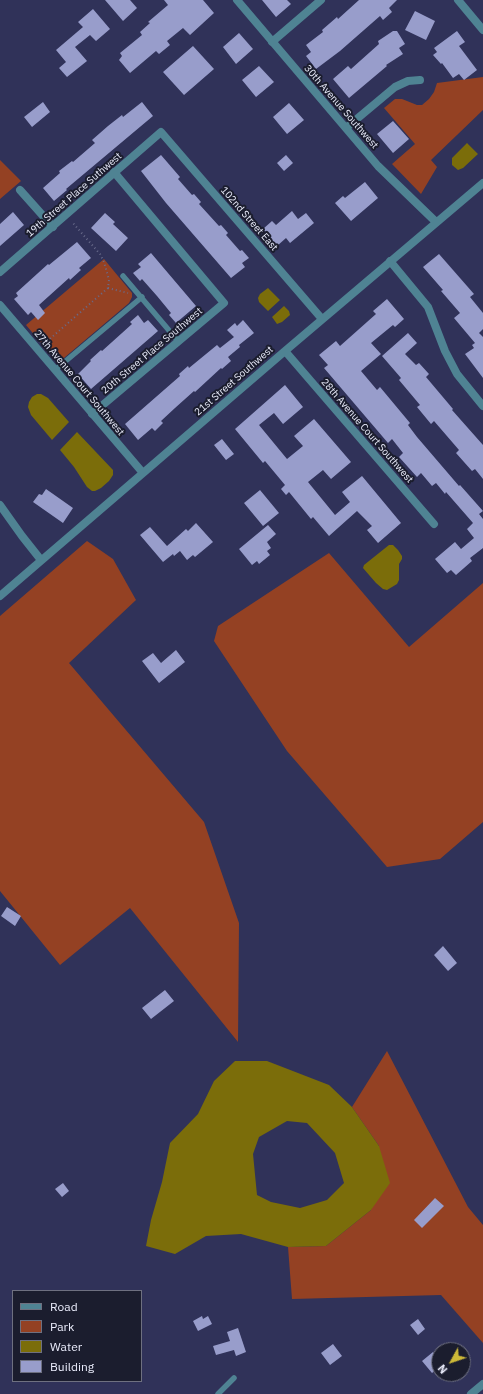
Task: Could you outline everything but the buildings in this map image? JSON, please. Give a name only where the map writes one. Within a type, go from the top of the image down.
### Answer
[{"type":"street","name":"30th Avenue Southwest","points":[[237,0],[378,166],[436,222]]},
{"type":"street","points":[[272,42],[321,0]]},
{"type":"street","points":[[458,0],[483,30]]},
{"type":"street","points":[[346,128],[395,87],[408,81],[420,80]]},
{"type":"street","name":"19th Street Place Suthwest","points":[[0,272],[161,132]]},
{"type":"street","name":"102nd Street East","points":[[161,132],[322,319]]},
{"type":"street","name":"20th Street Place Southwest","points":[[92,414],[224,303],[114,172]]},
{"type":"street","name":"21st Street Southwest","points":[[0,596],[322,319],[483,183]]},
{"type":"street","points":[[20,190],[53,227]]},
{"type":"street","points":[[390,261],[428,307],[449,360],[463,382],[482,401]]},
{"type":"street","name":"27th Avenue Court Southwest","points":[[0,306],[143,473]]},
{"type":"street","name":"28th Avenue Court Southwest","points":[[285,351],[434,524]]},
{"type":"street","points":[[0,504],[41,560]]},
{"type":"street","points":[[471,1394],[483,1384]]},
{"type":"lane","points":[[123,276],[178,341]]},
{"type":"lane","points":[[55,370],[142,297]]},
{"type":"lane","points":[[218,1394],[234,1378]]},
{"type":"path","points":[[42,346],[108,288],[109,280],[100,254],[72,222]]},
{"type":"path","points":[[108,288],[142,297]]},
{"type":"green space","points":[[483,77],[483,110],[431,160],[437,167],[421,194],[392,164],[415,144],[384,108],[395,99],[402,99],[417,105],[422,105],[434,92],[437,83]]},
{"type":"green space","points":[[0,160],[21,181],[0,199]]},
{"type":"green space","points":[[104,259],[132,293],[132,297],[129,303],[58,363],[26,325]]},
{"type":"green space","points":[[87,541],[113,559],[136,600],[69,663],[204,822],[239,923],[238,1042],[130,908],[60,965],[0,891],[0,616]]},
{"type":"green space","points":[[329,553],[409,647],[483,583],[483,822],[440,859],[387,867],[287,751],[214,641],[218,626]]},
{"type":"green space","points":[[387,1051],[468,1207],[483,1225],[483,1343],[441,1295],[292,1299],[288,1247],[326,1246],[371,1210],[379,1146],[352,1107]]},
{"type":"water","points":[[467,143],[478,154],[463,168],[458,170],[452,165],[452,158]]},
{"type":"water","points":[[268,288],[280,300],[268,311],[259,302],[258,298],[260,294]]},
{"type":"water","points":[[284,306],[289,311],[290,315],[282,322],[277,324],[272,317]]},
{"type":"water","points":[[37,394],[41,394],[48,398],[69,422],[52,440],[31,415],[28,407],[32,397]]},
{"type":"water","points":[[77,432],[113,470],[113,475],[109,481],[95,491],[92,491],[87,487],[74,467],[60,450]]},
{"type":"water","points":[[389,545],[393,545],[398,550],[402,556],[402,559],[399,564],[399,580],[397,584],[387,590],[383,589],[376,583],[363,568],[364,565]]},
{"type":"water","points":[[235,1061],[267,1061],[329,1085],[352,1107],[379,1146],[390,1183],[371,1210],[326,1246],[288,1247],[241,1234],[206,1236],[175,1254],[146,1246],[170,1143],[198,1114],[214,1081]],"holes":[[[287,1121],[307,1123],[335,1153],[344,1183],[327,1200],[300,1208],[271,1202],[257,1195],[253,1154],[259,1137]]]}]
